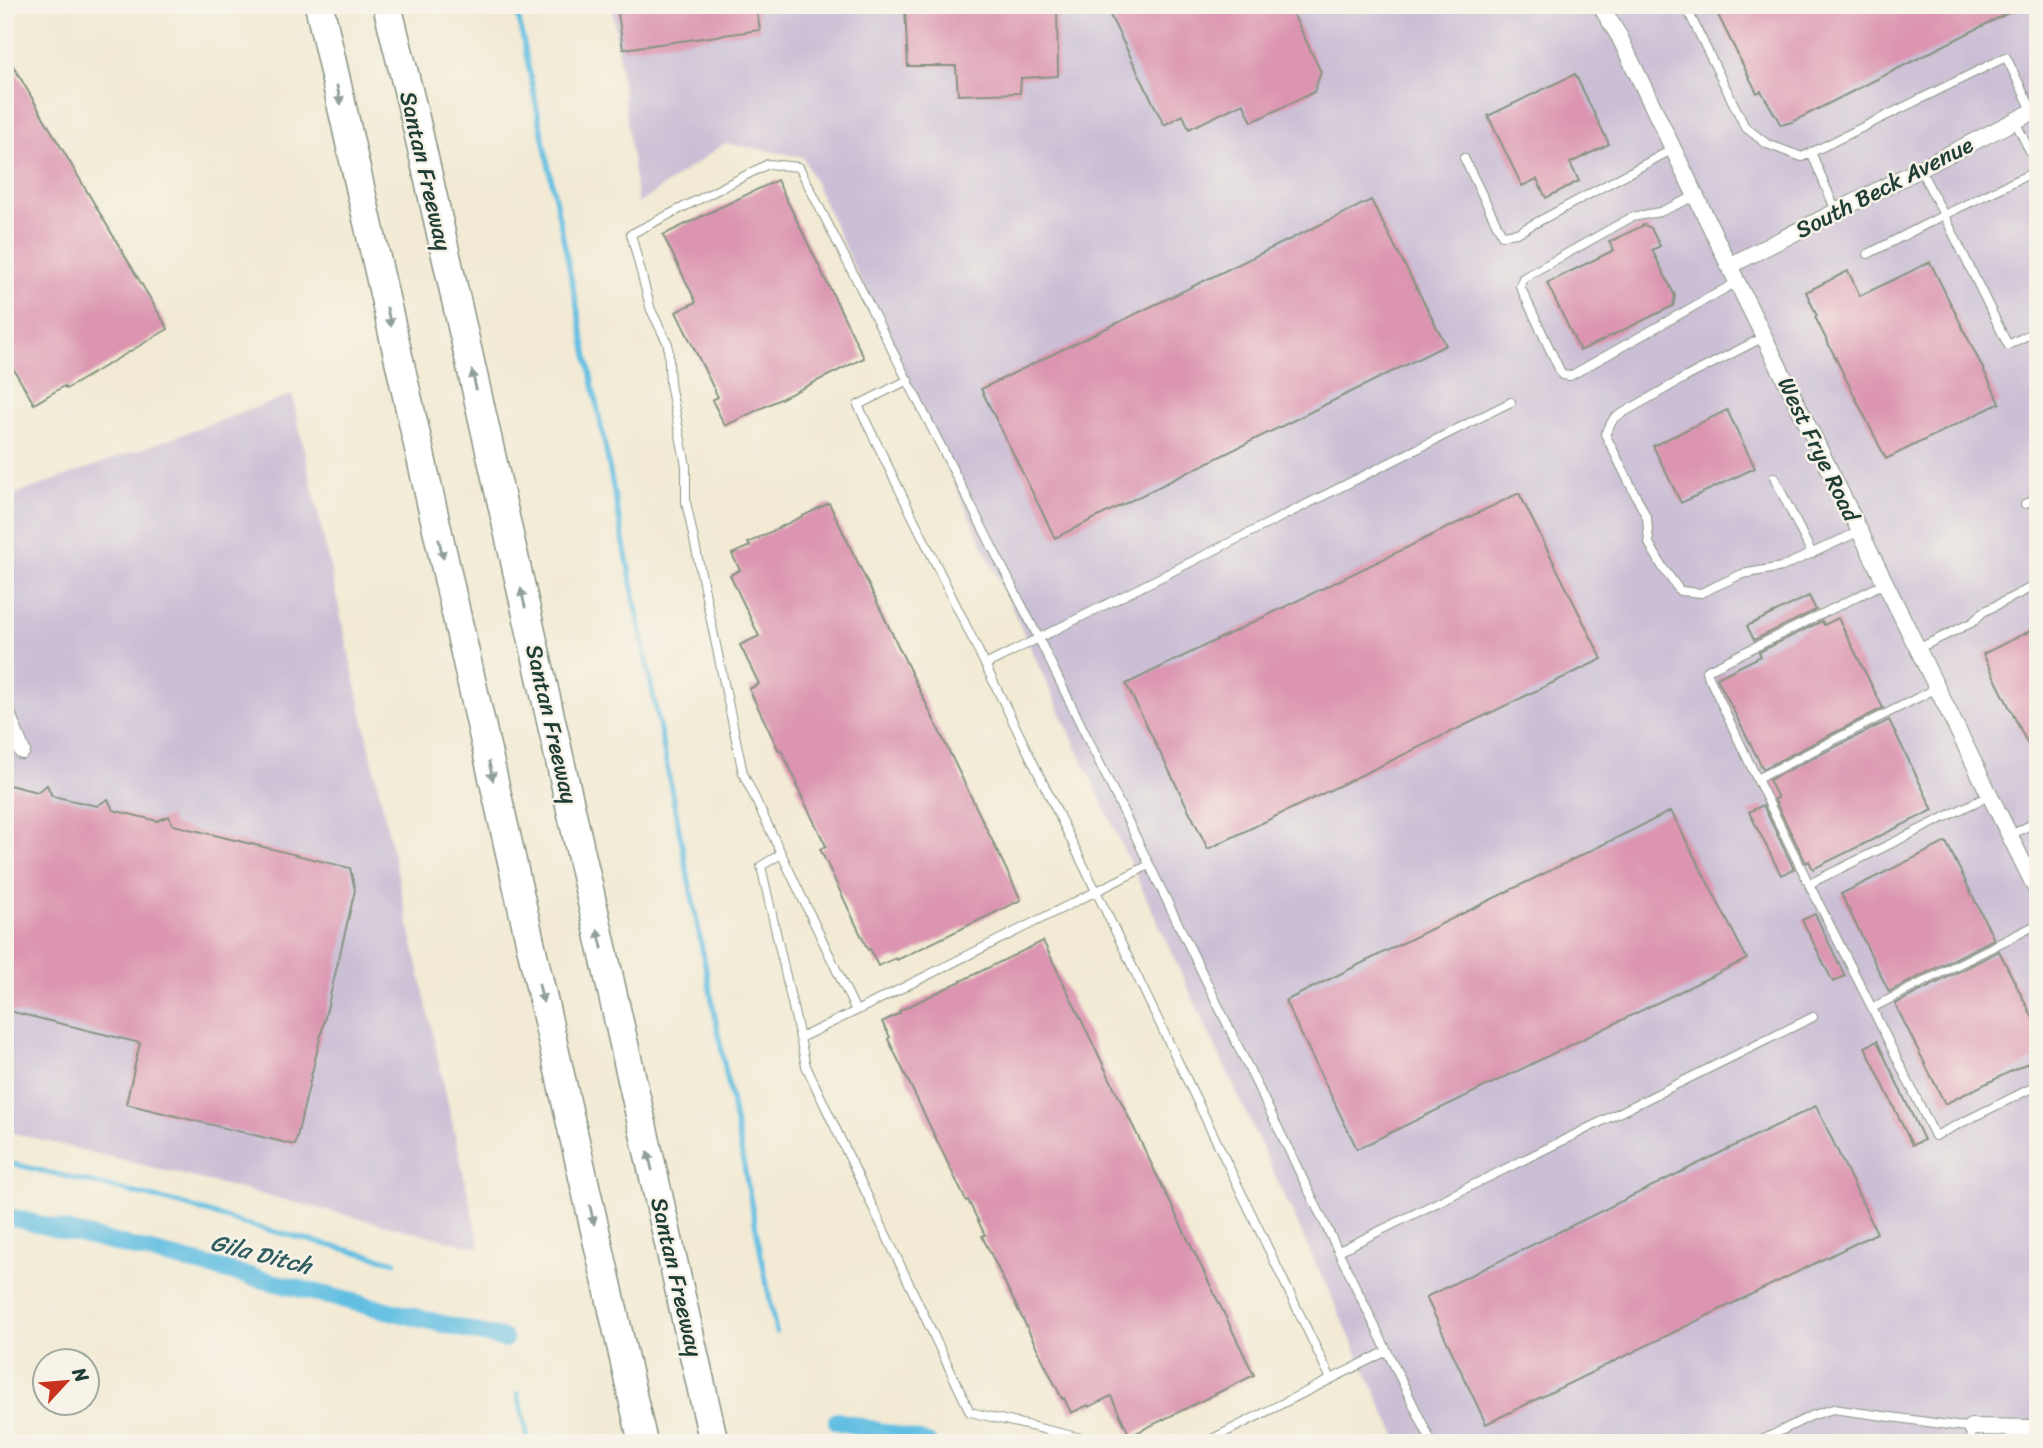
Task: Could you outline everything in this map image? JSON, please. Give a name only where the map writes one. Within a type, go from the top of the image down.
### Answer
[{"type":"highway","name":"Santan Freeway","points":[[387,5],[415,118],[714,1443]]},
{"type":"highway","points":[[398,5],[415,118]]},
{"type":"highway","points":[[319,13],[643,1443]]},
{"type":"street","name":"West Frye Road","points":[[1600,5],[1619,36],[2038,893]]},
{"type":"street","name":"South Beck Avenue","points":[[1729,265],[2035,111]]},
{"type":"street","points":[[5,709],[22,751]]},
{"type":"street","points":[[1971,1435],[2007,1427],[2038,1428]]},
{"type":"lane","points":[[1685,5],[1745,127],[1768,144],[1802,157],[2007,57],[2035,111]]},
{"type":"lane","points":[[1868,254],[2038,169],[2015,121]]},
{"type":"lane","points":[[1464,158],[1502,235],[1517,233],[1673,149]]},
{"type":"lane","points":[[1811,152],[1836,211]]},
{"type":"lane","points":[[856,1011],[743,773],[686,502],[686,466],[670,384],[668,344],[651,310],[631,234],[768,164],[799,167],[1039,639],[1432,1443]]},
{"type":"lane","points":[[1920,169],[2008,345],[2038,330]]},
{"type":"lane","points":[[1696,196],[1660,212],[1633,218],[1523,278],[1520,286],[1562,375],[1570,376],[1737,282]]},
{"type":"lane","points":[[1764,337],[1614,418],[1605,434],[1647,518],[1648,543],[1680,590],[1701,593],[1742,574],[1782,568],[1860,531]]},
{"type":"lane","points":[[908,380],[858,404],[1331,1379]]},
{"type":"lane","points":[[985,665],[1511,402]]},
{"type":"lane","points":[[1774,477],[1812,554]]},
{"type":"lane","points":[[2025,504],[2038,498]]},
{"type":"lane","points":[[1885,583],[1706,671],[1935,1136],[2038,1085]]},
{"type":"lane","points":[[1917,649],[1973,622],[1983,612],[2038,584]]},
{"type":"lane","points":[[1757,779],[1937,688]]},
{"type":"lane","points":[[1809,884],[1990,795]]},
{"type":"lane","points":[[2009,836],[2038,821]]},
{"type":"lane","points":[[781,854],[761,866],[806,1066],[970,1412],[1103,1443]]},
{"type":"lane","points":[[800,1038],[1149,864]]},
{"type":"lane","points":[[1871,1007],[2038,924]]},
{"type":"lane","points":[[1339,1251],[1813,1017]]},
{"type":"lane","points":[[1204,1443],[1387,1351]]},
{"type":"lane","points":[[1756,1443],[1811,1416],[1833,1409],[1971,1435]]},
{"type":"lane","points":[[2007,1427],[2015,1443]]},
{"type":"shaded area","points":[[612,5],[2038,5],[2038,1443],[1399,1443],[803,157],[725,143],[638,204]]},
{"type":"shaded area","points":[[292,395],[480,1248],[5,1131],[5,498]]},
{"type":"building","points":[[617,5],[756,5],[760,30],[623,49]]},
{"type":"building","points":[[921,5],[1057,5],[1058,76],[1021,78],[1020,93],[958,95],[956,66],[908,66],[905,9],[919,8]]},
{"type":"building","points":[[1105,5],[1289,5],[1321,72],[1314,92],[1252,122],[1243,103],[1189,129],[1183,115],[1164,125]]},
{"type":"building","points":[[1713,5],[2024,5],[1792,122],[1781,125],[1761,91],[1757,93]]},
{"type":"building","points":[[5,52],[168,329],[66,389],[64,386],[34,404],[5,360]]},
{"type":"building","points":[[1575,74],[1609,144],[1570,163],[1579,181],[1546,198],[1537,179],[1522,186],[1488,116]]},
{"type":"building","points":[[777,180],[864,358],[725,426],[712,400],[718,397],[676,312],[696,302],[663,235]]},
{"type":"building","points":[[1371,200],[1446,345],[1055,538],[981,389]]},
{"type":"building","points":[[1644,225],[1651,228],[1660,246],[1652,250],[1675,296],[1673,306],[1580,351],[1547,283],[1614,250],[1609,242]]},
{"type":"building","points":[[1930,262],[2000,403],[1886,459],[1815,317],[1817,316],[1806,292],[1848,271],[1860,296]]},
{"type":"building","points":[[1727,410],[1755,468],[1681,503],[1653,446]]},
{"type":"building","points":[[1519,493],[1602,659],[1208,849],[1126,684]]},
{"type":"building","points":[[829,503],[1021,900],[897,960],[896,958],[878,966],[820,849],[826,846],[796,785],[798,784],[749,689],[759,684],[740,645],[759,636],[730,575],[740,570],[732,554],[750,546],[748,543]]},
{"type":"building","points":[[1809,596],[1816,610],[1754,640],[1747,626]]},
{"type":"building","points":[[1838,618],[1883,708],[1763,769],[1717,678],[1761,656],[1759,652],[1822,621],[1824,625]]},
{"type":"building","points":[[2038,627],[2038,765],[1983,654]]},
{"type":"building","points":[[1889,720],[1933,810],[1813,869],[1809,861],[1806,863],[1774,799],[1778,798],[1769,780]]},
{"type":"building","points":[[5,784],[37,792],[47,785],[52,796],[97,806],[108,799],[113,810],[157,821],[169,816],[173,825],[350,868],[355,890],[295,1145],[126,1104],[140,1043],[5,1010]]},
{"type":"building","points":[[1763,805],[1794,869],[1781,875],[1749,812]]},
{"type":"building","points":[[1671,811],[1747,959],[1357,1149],[1285,1001]]},
{"type":"building","points":[[1946,842],[1994,939],[1889,992],[1841,894]]},
{"type":"building","points":[[1815,914],[1845,976],[1833,982],[1802,920]]},
{"type":"building","points":[[1043,941],[1254,1375],[1130,1436],[1111,1396],[1071,1413],[1064,1398],[1062,1399],[882,1022],[900,1013],[899,1011]]},
{"type":"building","points":[[1999,951],[2038,1028],[2038,1058],[1945,1104],[1895,1004]]},
{"type":"building","points":[[1877,1041],[1924,1140],[1912,1145],[1865,1047]]},
{"type":"building","points":[[1816,1106],[1877,1233],[1486,1424],[1426,1297]]},
{"type":"waterway","points":[[516,5],[603,435],[776,1332]]},
{"type":"waterway","points":[[5,1162],[181,1204],[244,1224],[396,1262]]},
{"type":"waterway","name":"Gila Ditch","points":[[5,1216],[504,1339]]},
{"type":"waterway","points":[[518,1394],[529,1443]]},
{"type":"waterway","name":"Gila Ditch","points":[[837,1421],[928,1443]]}]
